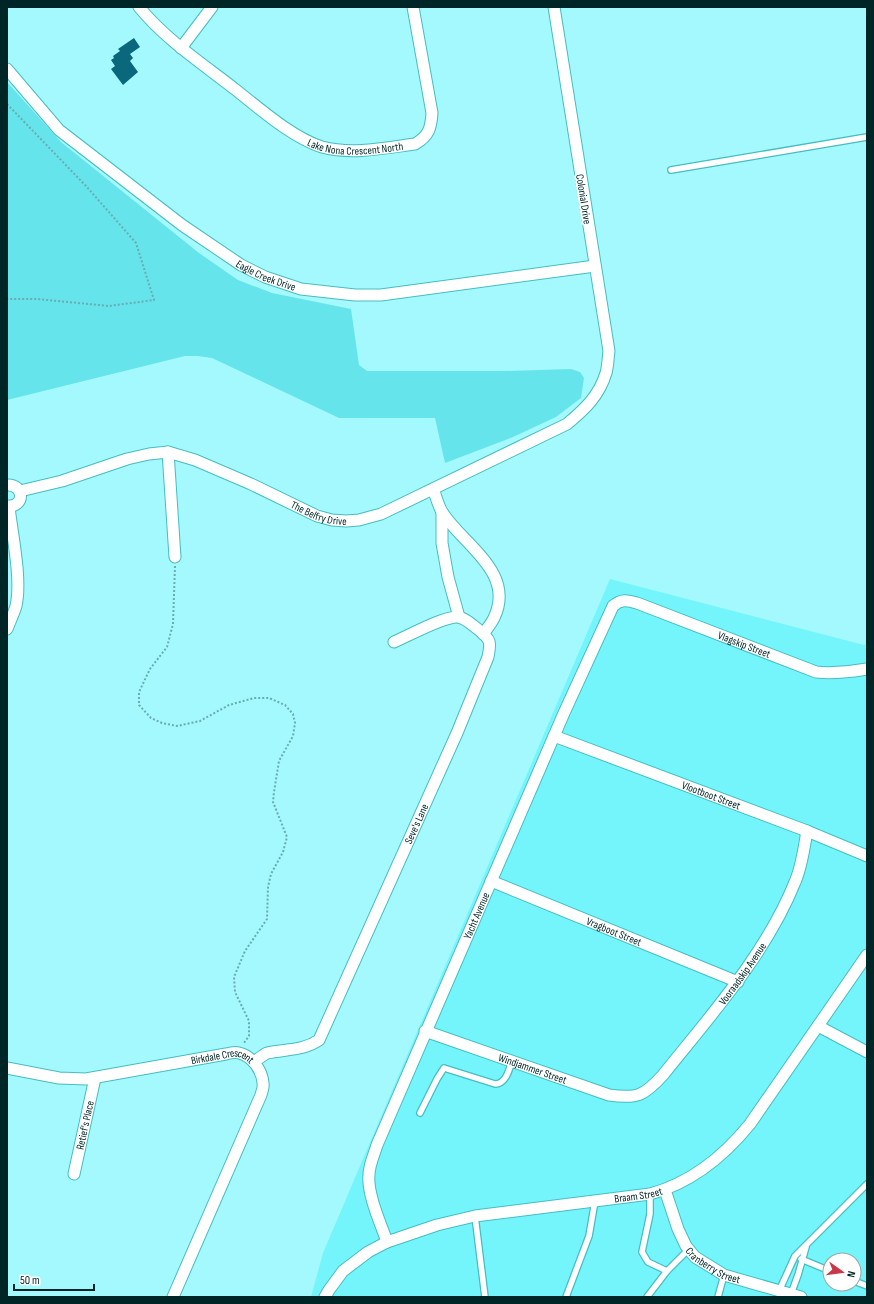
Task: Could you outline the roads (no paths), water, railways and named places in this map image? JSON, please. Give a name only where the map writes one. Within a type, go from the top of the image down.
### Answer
[{"type":"street","name":"Lake Nona Crescent North","points":[[140,7],[161,31],[181,48],[299,137],[323,147],[353,151],[415,144],[426,135],[432,126],[432,112],[413,7]]},
{"type":"street","points":[[181,48],[212,7]]},
{"type":"street","name":"Colonial Drive","points":[[554,7],[609,351],[606,372],[598,391]]},
{"type":"street","name":"Eagle Creek Drive","points":[[7,69],[59,130],[182,225],[241,265],[265,277],[301,289],[355,295],[381,295],[595,266]]},
{"type":"street","name":"The Belfry Drive","points":[[20,492],[62,482],[127,459],[168,452],[195,460],[251,484],[317,516],[332,520],[359,520],[381,514],[567,424],[586,409],[598,391]]},
{"type":"street","points":[[168,452],[175,557]]},
{"type":"street","points":[[7,485],[15,486],[21,495],[19,502],[13,506],[8,506],[17,568],[18,589],[16,605],[7,629]]},
{"type":"street","points":[[394,642],[446,619],[459,617],[468,621],[483,634],[494,618],[499,599],[498,586],[494,574],[442,512],[433,489]]},
{"type":"street","points":[[442,512],[442,543],[448,577],[459,617]]},
{"type":"street","name":"Vlagskip Street","points":[[623,600],[630,600],[647,606],[816,672],[841,673],[867,669]]},
{"type":"street","name":"Yacht Avenue","points":[[387,1242],[369,1188],[368,1175],[377,1145],[425,1031],[564,713],[613,606],[623,600]]},
{"type":"street","name":"Seve's Lane","points":[[254,1062],[266,1054],[311,1045],[318,1040],[460,726],[488,657],[490,645],[488,638],[483,634]]},
{"type":"street","name":"Vlootboot Street","points":[[554,736],[807,831],[867,856]]},
{"type":"street","name":"Vooraadskip Avenue","points":[[642,1094],[652,1087],[663,1075],[738,982],[769,933],[793,887],[801,864],[807,831]]},
{"type":"street","name":"Vragboot Street","points":[[491,881],[738,982]]},
{"type":"street","name":"Braam Street","points":[[324,1297],[343,1271],[368,1252],[387,1242],[437,1225],[476,1216],[650,1194],[665,1190],[704,1169],[737,1140],[750,1124],[867,955]]},
{"type":"street","points":[[818,1026],[867,1052]]},
{"type":"street","name":"Windjammer Street","points":[[425,1031],[609,1095],[630,1097],[642,1094]]},
{"type":"street","name":"Birkdale Crescent","points":[[7,1068],[58,1078],[76,1079],[95,1078],[226,1054],[238,1053],[254,1062],[262,1075],[264,1084],[261,1095],[173,1297]]},
{"type":"street","name":"Retief's Place","points":[[74,1174],[95,1078]]},
{"type":"street","name":"Cranberry Street","points":[[665,1190],[678,1229],[688,1249],[695,1257],[724,1275],[796,1296]]},
{"type":"lane","points":[[671,170],[867,137]]},
{"type":"lane","points":[[420,1113],[444,1068],[498,1084],[506,1077],[512,1061]]},
{"type":"lane","points":[[779,1290],[795,1256],[806,1247],[867,1184]]},
{"type":"lane","points":[[650,1194],[650,1214],[642,1252],[648,1262],[666,1271]]},
{"type":"lane","points":[[566,1297],[589,1236],[595,1201]]},
{"type":"lane","points":[[476,1216],[484,1297]]},
{"type":"lane","points":[[796,1296],[806,1247]]},
{"type":"lane","points":[[647,1297],[666,1271],[688,1249]]},
{"type":"lane","points":[[795,1256],[822,1267]]},
{"type":"lane","points":[[718,1297],[724,1275]]}]
